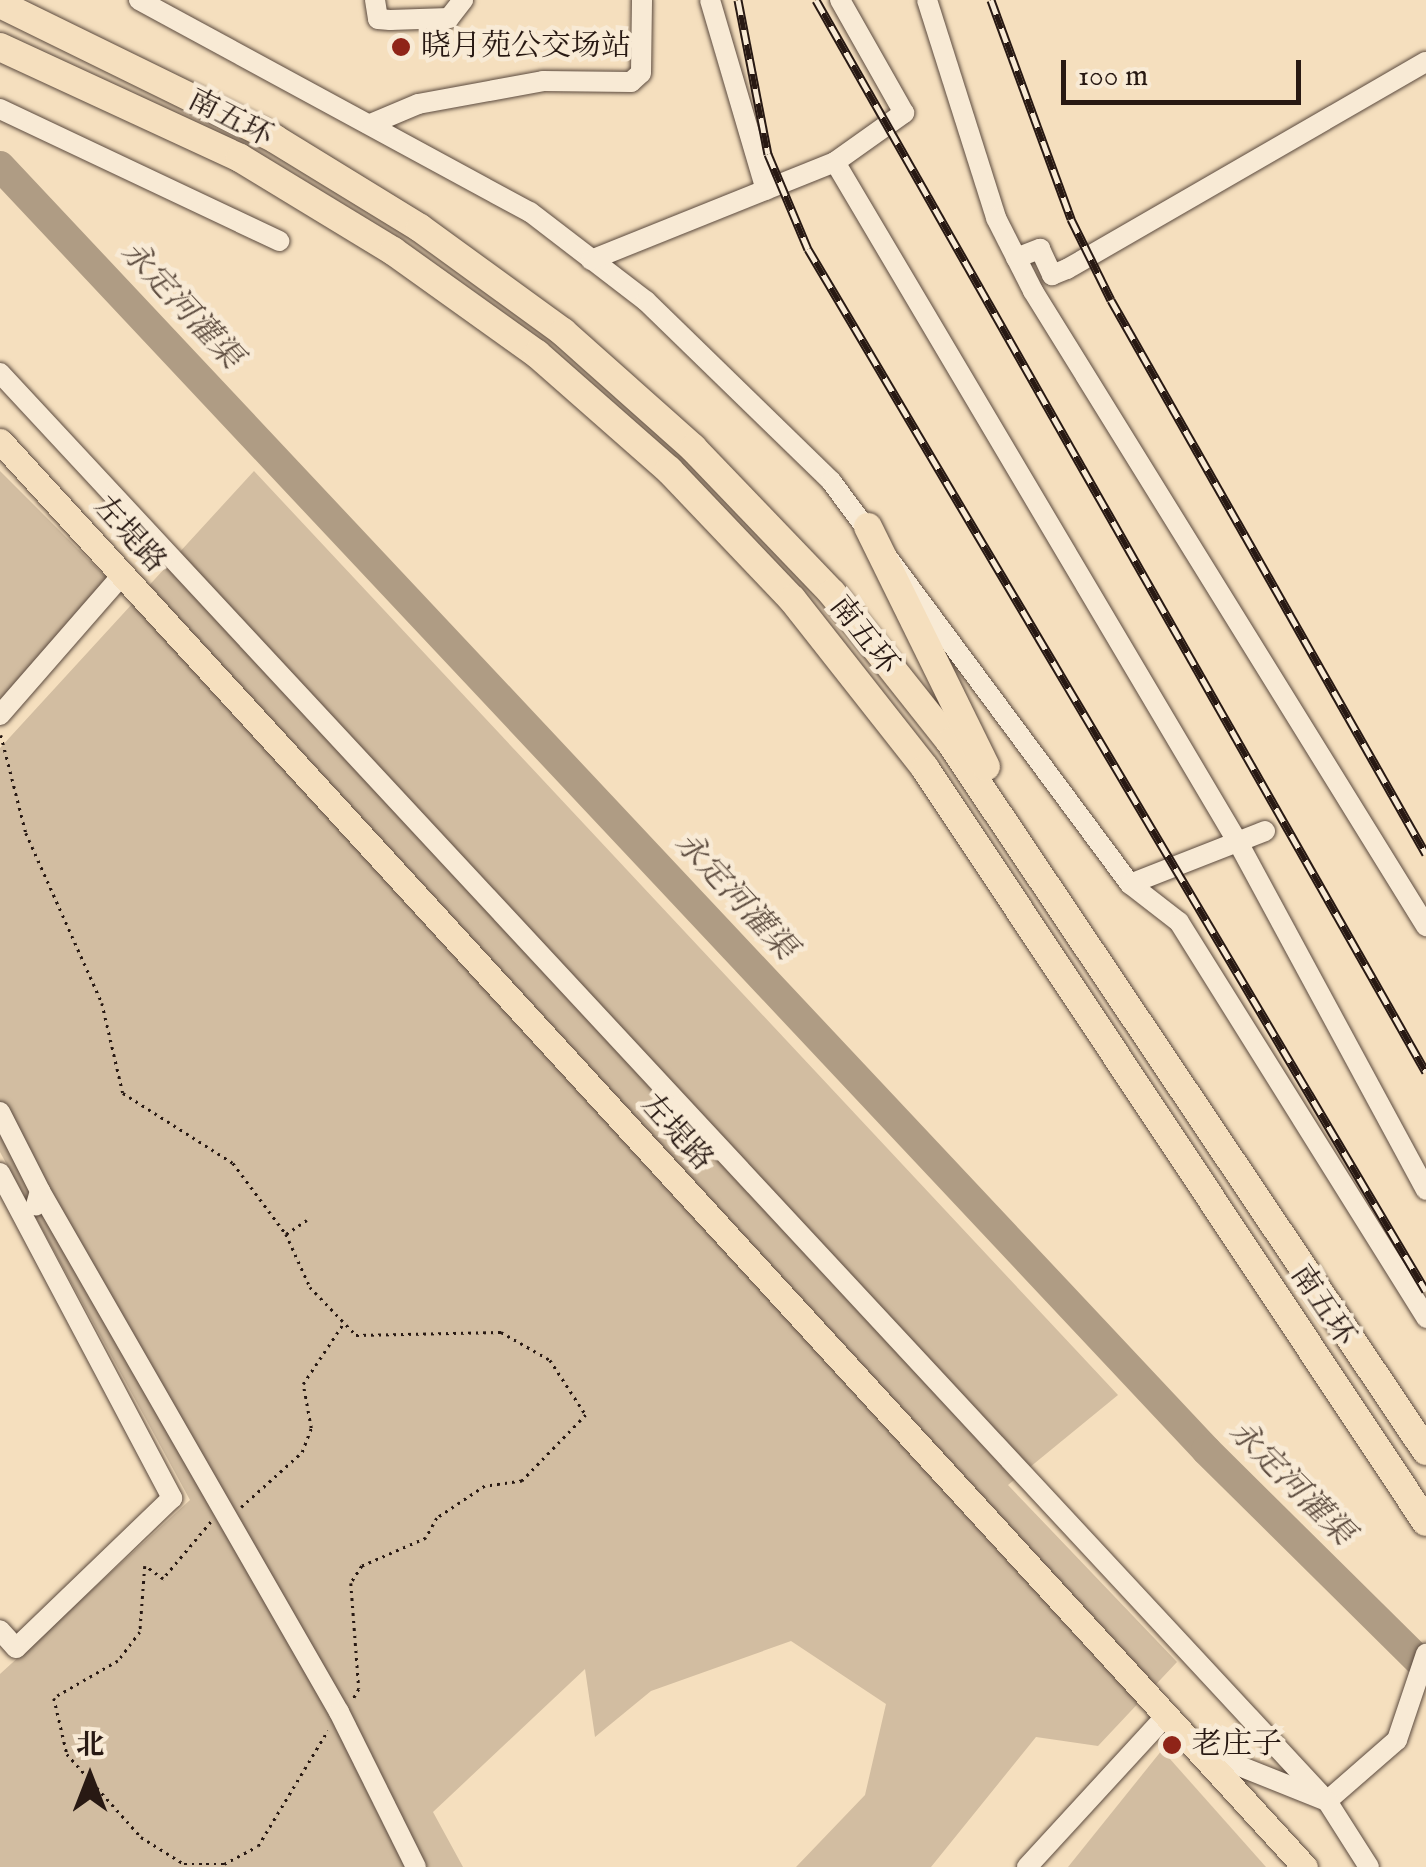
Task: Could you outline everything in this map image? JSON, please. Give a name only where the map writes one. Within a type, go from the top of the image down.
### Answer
[{"type":"highway","name":"南五环","points":[[0,4],[275,139],[420,228],[562,332],[693,448],[832,593],[1045,879],[1426,1450]]},
{"type":"highway","name":"南五环","points":[[0,48],[240,158],[394,251],[537,354],[669,470],[792,599],[925,768],[1426,1522]]},
{"type":"highway","points":[[868,527],[1045,879]]},
{"type":"main road","name":"左堤路","points":[[0,441],[1305,1867]]},
{"type":"street","points":[[139,0],[373,123],[530,212],[646,301],[868,527],[1130,884],[1179,922],[1426,1318]]},
{"type":"street","points":[[375,0],[378,19],[390,20],[449,18],[463,0]]},
{"type":"street","points":[[373,123],[418,104],[543,81],[631,82],[641,73],[642,0]]},
{"type":"street","points":[[710,0],[766,190]]},
{"type":"street","points":[[592,260],[835,162],[904,113],[840,0]]},
{"type":"street","points":[[927,0],[1016,258],[1426,926]]},
{"type":"street","points":[[1016,258],[1040,249],[1052,275],[1067,270],[1426,62]]},
{"type":"street","points":[[0,109],[279,241]]},
{"type":"street","points":[[835,162],[1240,846],[1426,1190]]},
{"type":"street","points":[[0,373],[1327,1802],[1369,1867]]},
{"type":"street","points":[[0,715],[122,576]]},
{"type":"street","points":[[1130,884],[1240,846],[1265,831]]},
{"type":"street","points":[[0,1112],[40,1192],[342,1717],[416,1867]]},
{"type":"street","points":[[0,1173],[172,1498],[16,1648],[0,1630]]},
{"type":"street","points":[[33,1214],[40,1192]]},
{"type":"street","points":[[1327,1802],[1396,1740],[1409,1688],[1426,1654]]},
{"type":"street","points":[[1027,1867],[1166,1716]]},
{"type":"street","points":[[1195,1748],[1327,1802]]},
{"type":"path","points":[[0,734],[26,833],[102,1003],[122,1093],[233,1163],[286,1234],[310,1288],[344,1322],[356,1335],[522,1340],[550,1360],[586,1415],[522,1481],[486,1486],[437,1518],[426,1538],[362,1566],[350,1583],[359,1688],[342,1717],[317,1741],[258,1846],[224,1864],[184,1864],[140,1838],[66,1754],[54,1698],[118,1661],[140,1632],[145,1566],[163,1579],[229,1519],[259,1483],[302,1452],[310,1428],[303,1384],[344,1322]]},
{"type":"path","points":[[286,1234],[307,1220]]},
{"type":"shaded area","points":[[0,471],[114,585],[0,717]]},
{"type":"shaded area","points":[[254,471],[1118,1395],[1008,1485],[1177,1662],[1098,1746],[1036,1737],[931,1867],[796,1867],[865,1795],[886,1704],[791,1641],[651,1691],[595,1737],[585,1669],[433,1812],[463,1867],[0,1867],[0,1674],[190,1500],[0,1152],[0,748]]},
{"type":"shaded area","points":[[1162,1750],[1266,1867],[1068,1867]]},
{"type":"waterway","name":"永定河灌渠","points":[[0,166],[1206,1450],[1426,1668]]},
{"type":"railway","points":[[738,0],[768,154],[808,249],[1426,1291]]},
{"type":"railway","points":[[816,0],[1426,1072]]},
{"type":"railway","points":[[991,0],[1071,219],[1111,300],[1426,854]]},
{"type":"place","name":"晓月苑公交场站","points":[[401,47]]},
{"type":"place","name":"老庄子","points":[[1172,1745]]}]
